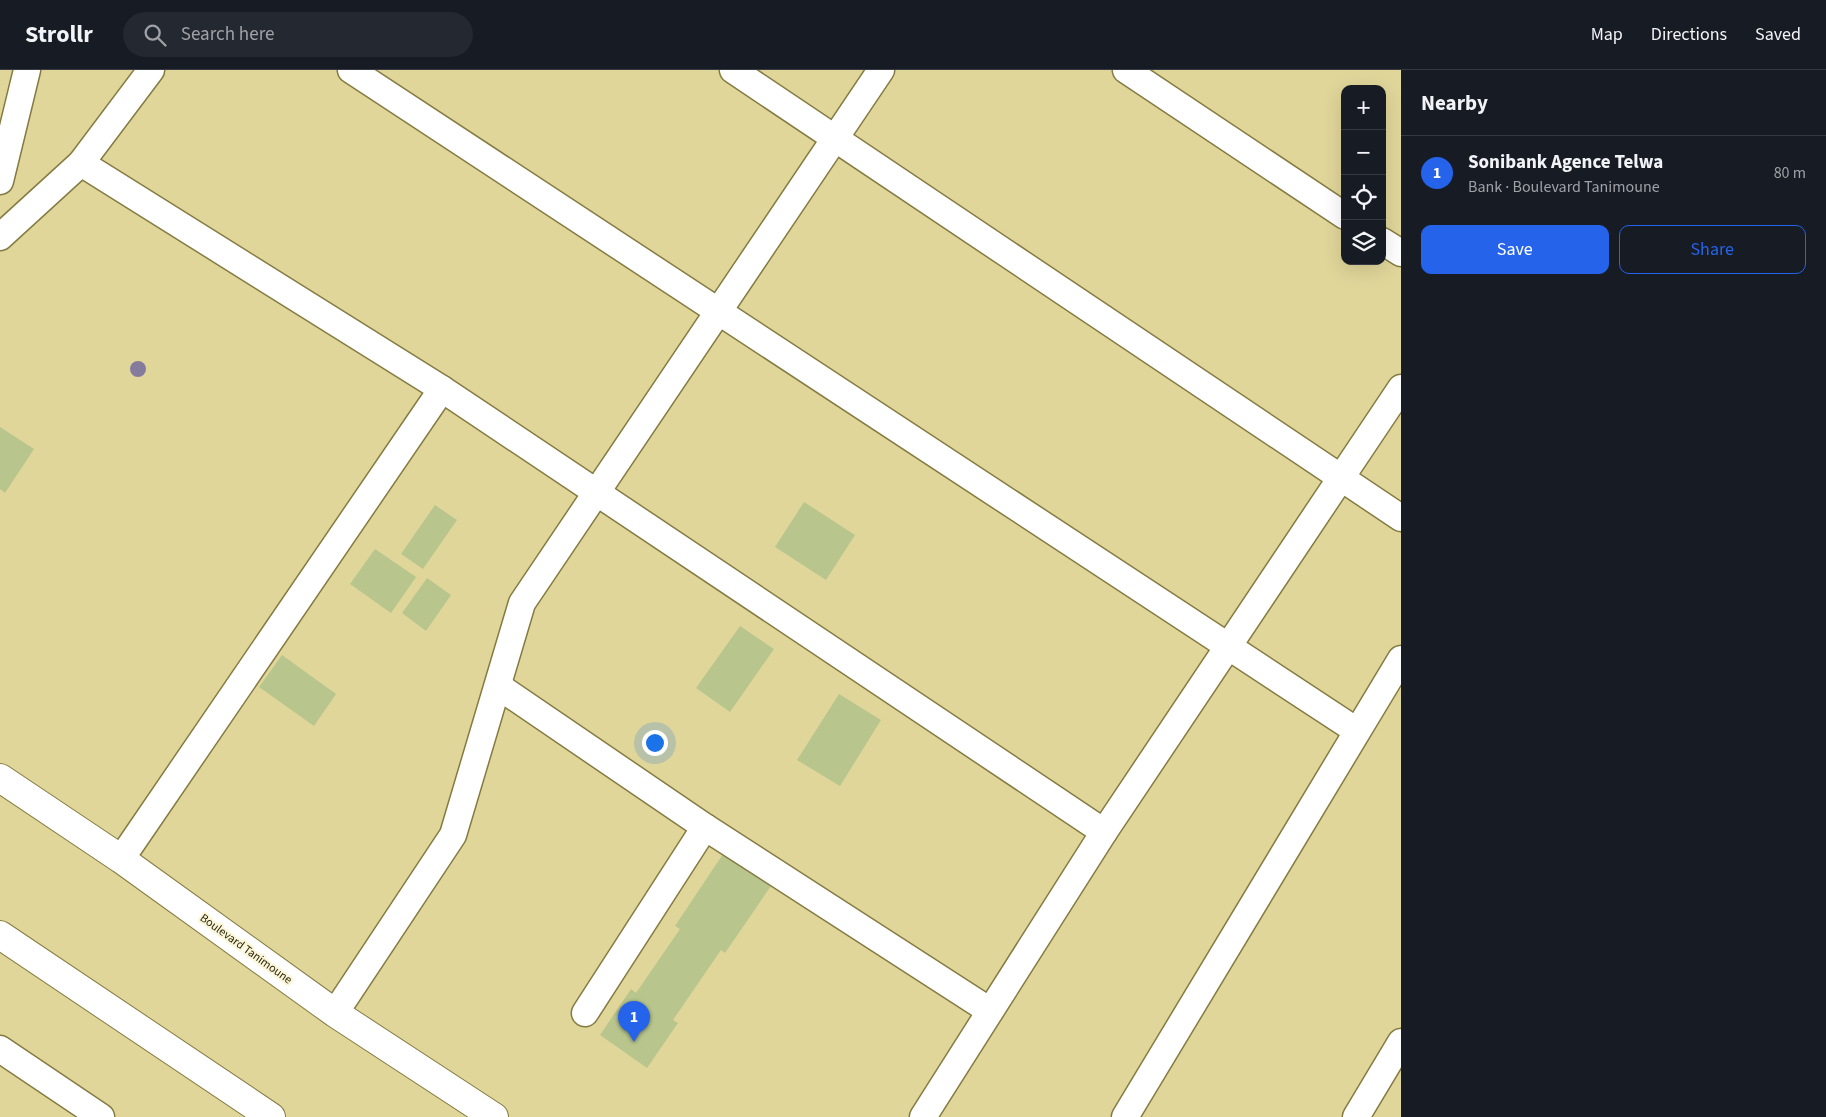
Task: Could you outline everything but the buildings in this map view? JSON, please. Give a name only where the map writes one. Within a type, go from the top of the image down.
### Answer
[{"type":"main road","name":"Boulevard Tanimoune","points":[[0,778],[121,859],[335,1013],[494,1117]]},
{"type":"main road","points":[[0,935],[262,1115]]},
{"type":"street","points":[[0,181],[27,70]]},
{"type":"street","points":[[0,237],[81,162],[151,70]]},
{"type":"street","points":[[351,70],[1357,731]]},
{"type":"street","points":[[733,70],[1401,518]]},
{"type":"street","points":[[335,1013],[453,835],[522,603],[880,70]]},
{"type":"street","points":[[1126,70],[1341,213]]},
{"type":"street","points":[[81,162],[442,389],[1104,832]]},
{"type":"street","points":[[1386,244],[1401,253]]},
{"type":"street","points":[[923,1117],[1104,832],[1401,388]]},
{"type":"street","points":[[121,859],[442,389]]},
{"type":"street","points":[[1125,1117],[1401,659]]},
{"type":"street","points":[[498,686],[705,827],[990,1011]]},
{"type":"street","points":[[585,1013],[705,827]]},
{"type":"street","points":[[1356,1117],[1401,1042]]},
{"type":"street","points":[[0,1049],[102,1117]]},
{"type":"place","name":"Sonibank Agence Telwa","points":[[634,1042]]}]
